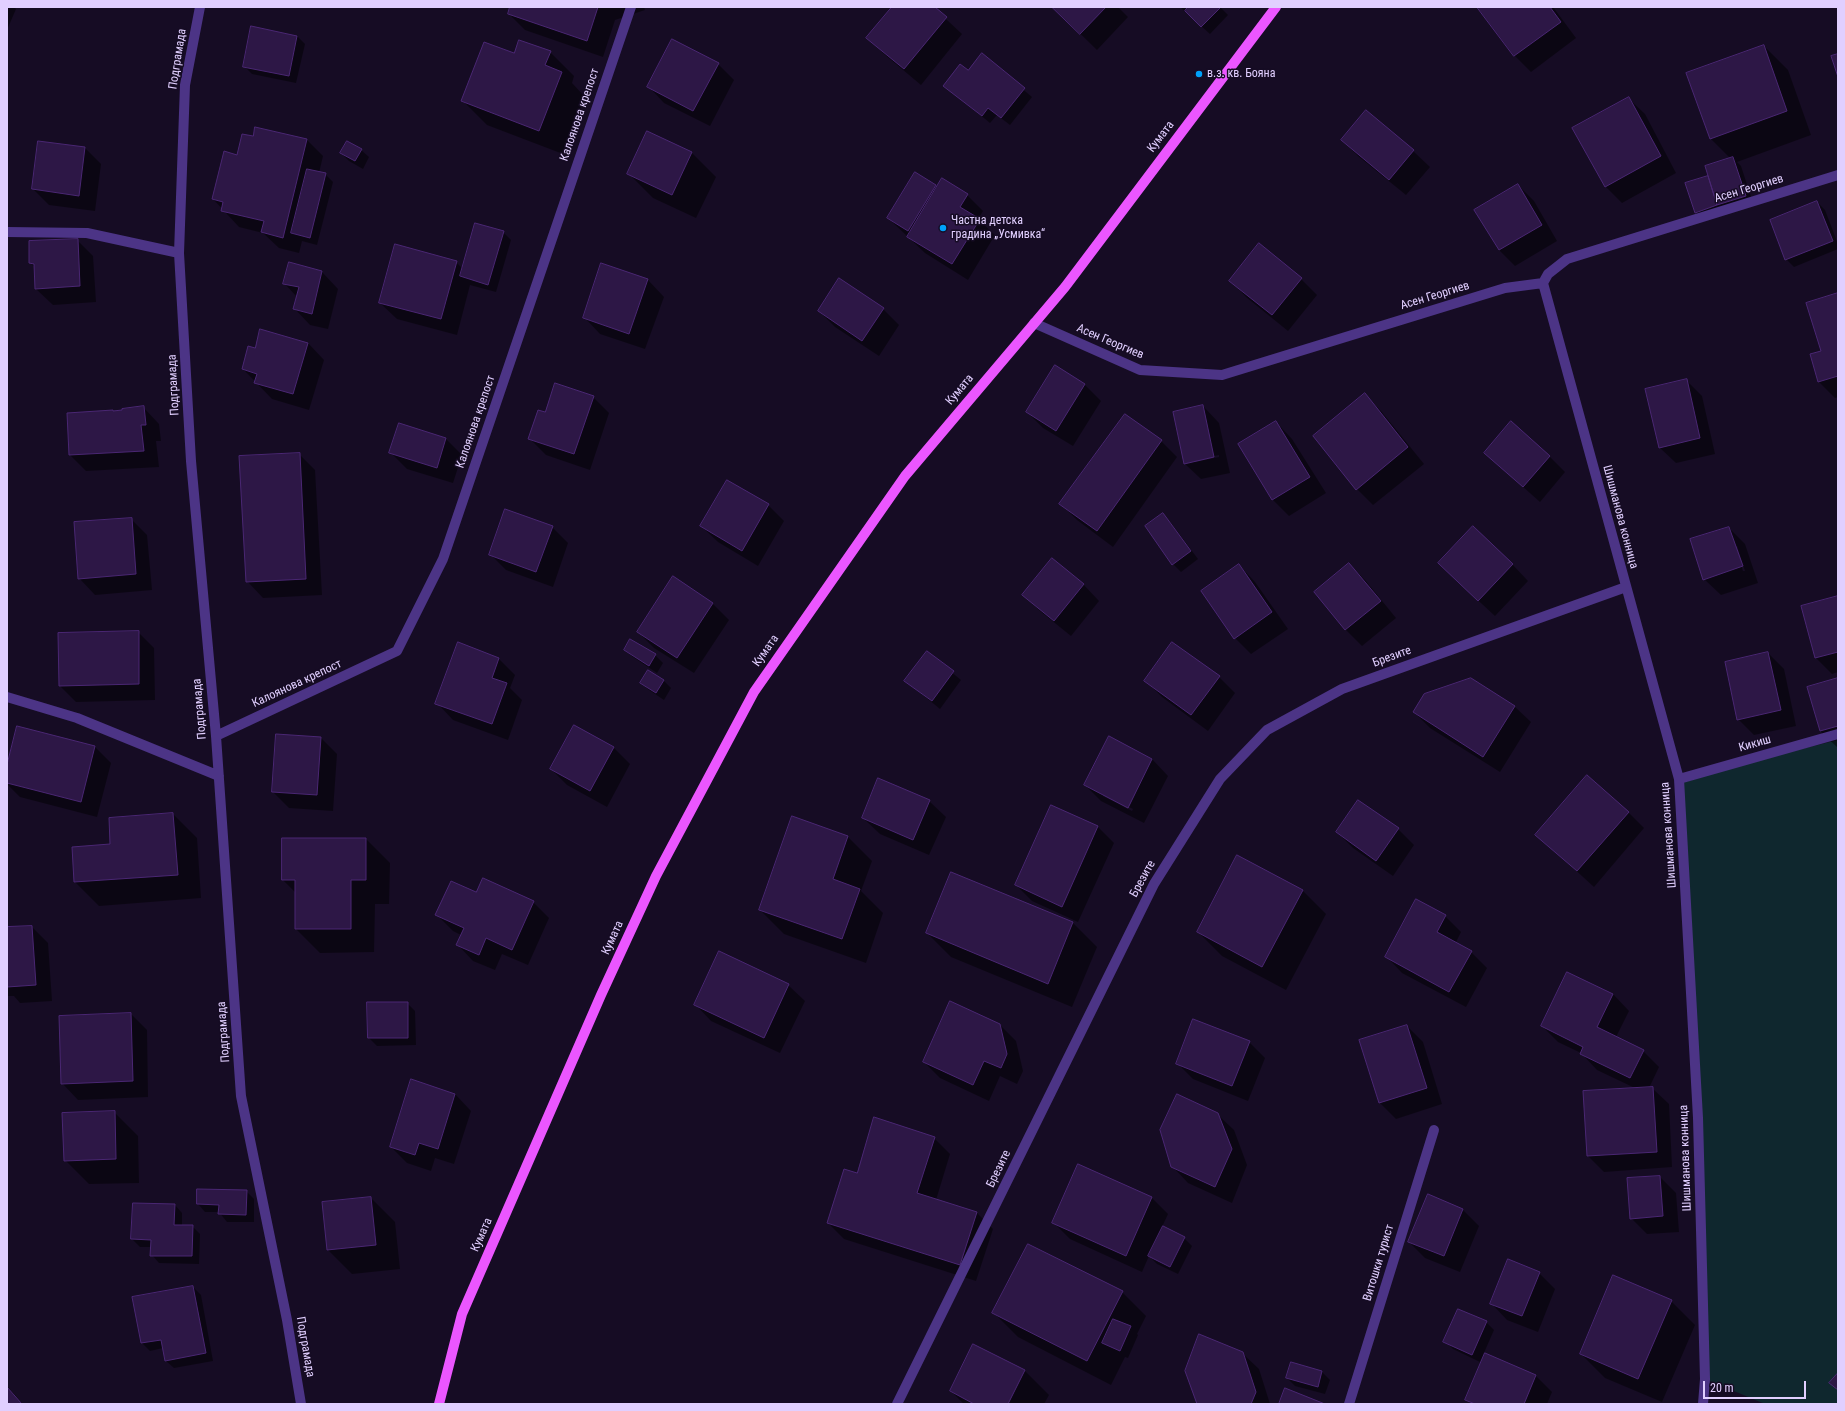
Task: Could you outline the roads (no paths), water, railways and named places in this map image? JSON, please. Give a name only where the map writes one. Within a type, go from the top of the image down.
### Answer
[{"type":"main road","name":"Кумата","points":[[439,1404],[462,1314],[598,1002],[656,876],[754,692],[905,476],[1065,287],[1276,7]]},
{"type":"street","name":"Подграмада","points":[[200,7],[185,85],[179,253],[191,461],[216,736],[241,1096],[287,1320],[301,1404]]},
{"type":"street","name":"Калоянова крепост","points":[[216,736],[397,652],[443,559],[631,7]]},
{"type":"street","name":"Асен Георгиев","points":[[1034,323],[1140,370],[1222,375],[1505,288],[1543,283],[1548,274],[1567,259],[1838,175]]},
{"type":"street","points":[[7,232],[87,232],[179,253]]},
{"type":"street","name":"Шишманова конница","points":[[1543,283],[1679,779],[1698,1118],[1705,1378],[1703,1404]]},
{"type":"street","name":"Брезите","points":[[897,1404],[1154,884],[1220,779],[1267,730],[1342,688],[1626,587]]},
{"type":"street","points":[[7,697],[77,718],[219,776]]},
{"type":"street","name":"Кикиш","points":[[1679,779],[1838,734]]},
{"type":"street","name":"Витошки турист","points":[[1349,1404],[1434,1130]]},
{"type":"place","name":"в.з. кв. Бояна","points":[[1199,74]]},
{"type":"place","name":"Частна детска градина „Усмивка“","points":[[943,228]]}]
